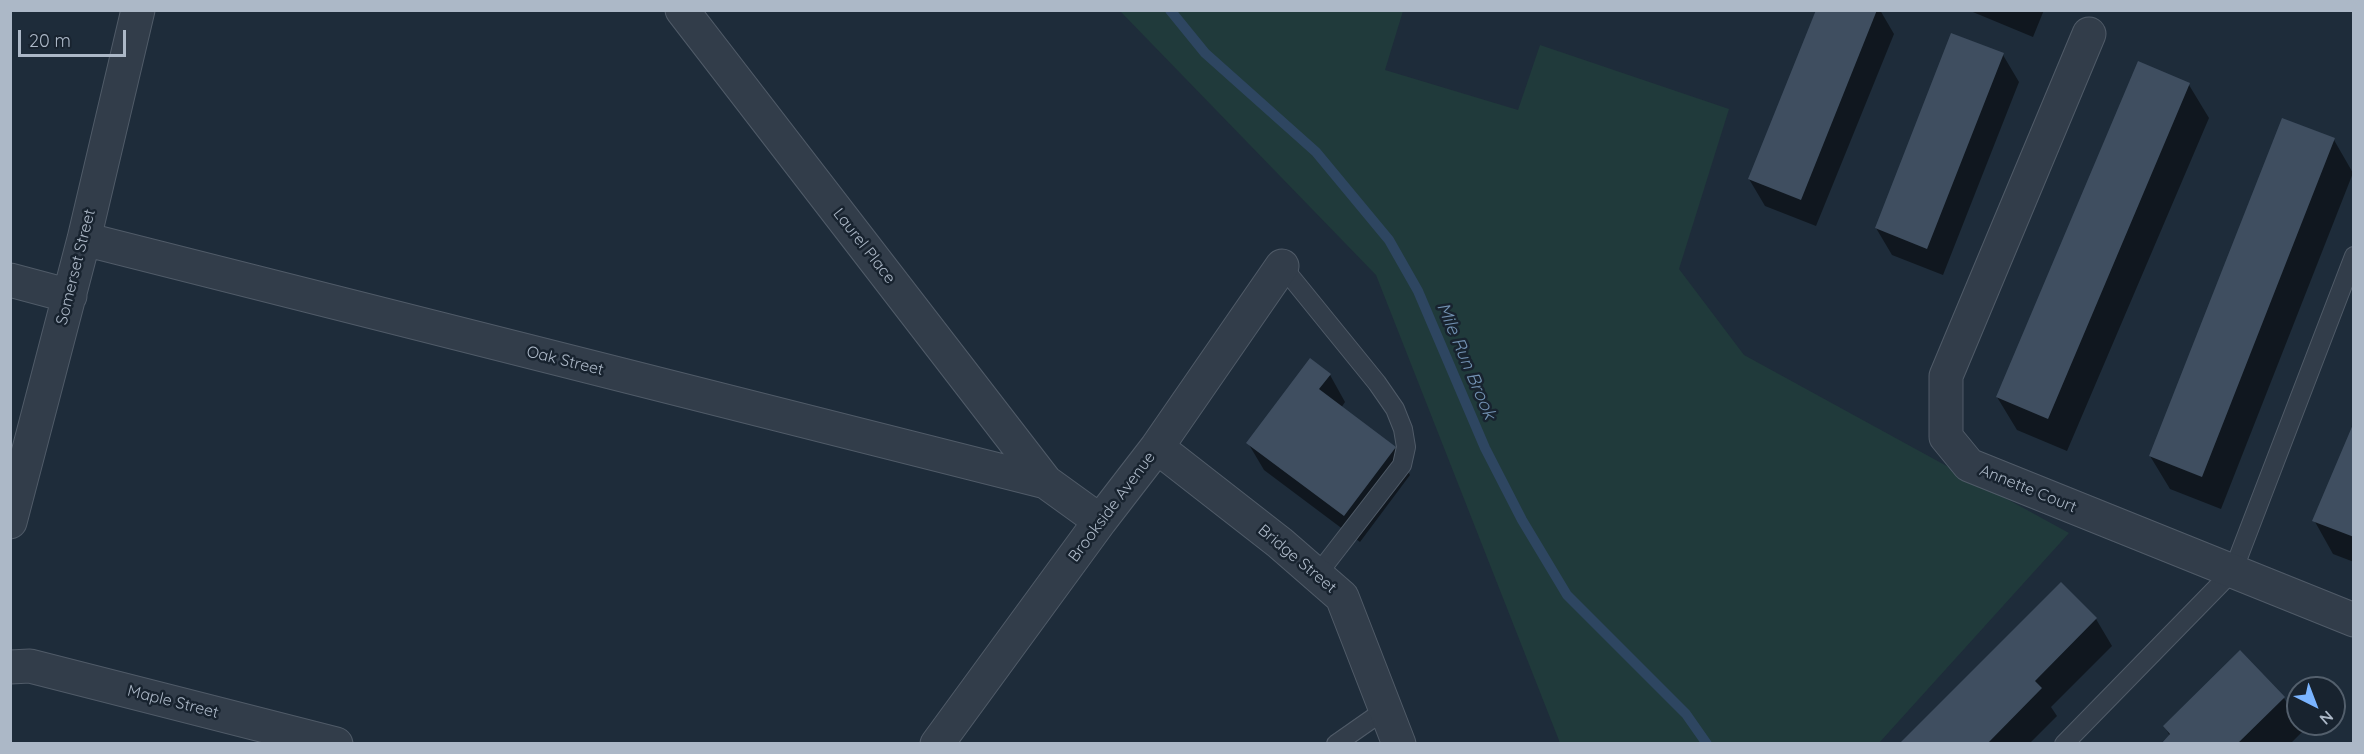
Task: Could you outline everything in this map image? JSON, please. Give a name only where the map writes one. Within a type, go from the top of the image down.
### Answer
[{"type":"street","name":"Somerset Street","points":[[10,522],[84,240],[138,10]]},
{"type":"street","name":"Laurel Place","points":[[682,10],[1046,482]]},
{"type":"street","name":"Annette Court","points":[[2089,34],[1946,376],[1946,437],[1969,465],[2354,620]]},
{"type":"street","name":"Oak Street","points":[[84,240],[1046,482]]},
{"type":"street","name":"Brookside Avenue","points":[[937,744],[1100,520],[1157,447],[1282,266]]},
{"type":"street","points":[[10,280],[70,296]]},
{"type":"street","name":"Bridge Street","points":[[1157,447],[1280,543],[1341,597],[1400,744]]},
{"type":"street","points":[[1046,482],[1100,520]]},
{"type":"street","name":"Maple Street","points":[[10,667],[30,666],[336,744]]},
{"type":"lane","points":[[2064,744],[2233,571],[2354,256]]},
{"type":"lane","points":[[1282,266],[1377,383],[1395,409],[1403,429],[1406,447],[1402,465],[1317,575]]},
{"type":"lane","points":[[1335,744],[1386,709]]},
{"type":"green space","points":[[1120,11],[1403,11],[1385,70],[1518,110],[1540,45],[1729,109],[1679,269],[1744,355],[2069,533],[1879,743],[1560,743],[1376,275]]},
{"type":"building","points":[[1816,10],[1877,10],[1801,200],[1748,179]]},
{"type":"building","points":[[1951,33],[2004,53],[1927,249],[1875,228]]},
{"type":"building","points":[[2138,61],[2190,83],[2048,419],[1996,397]]},
{"type":"building","points":[[2282,118],[2335,138],[2202,477],[2149,456]]},
{"type":"building","points":[[1310,358],[1331,374],[1319,389],[1396,447],[1344,516],[1246,443]]},
{"type":"building","points":[[2354,422],[2354,537],[2312,521]]},
{"type":"building","points":[[2061,582],[2097,618],[2035,681],[2042,688],[1987,744],[1899,744]]},
{"type":"building","points":[[2240,650],[2285,697],[2237,744],[2161,744],[2170,734],[2163,726]]},
{"type":"waterway","name":"Mile Run Brook","points":[[1170,10],[1205,53],[1316,152],[1389,240],[1418,291],[1485,448],[1522,520],[1567,595],[1686,714],[1707,744]]}]
